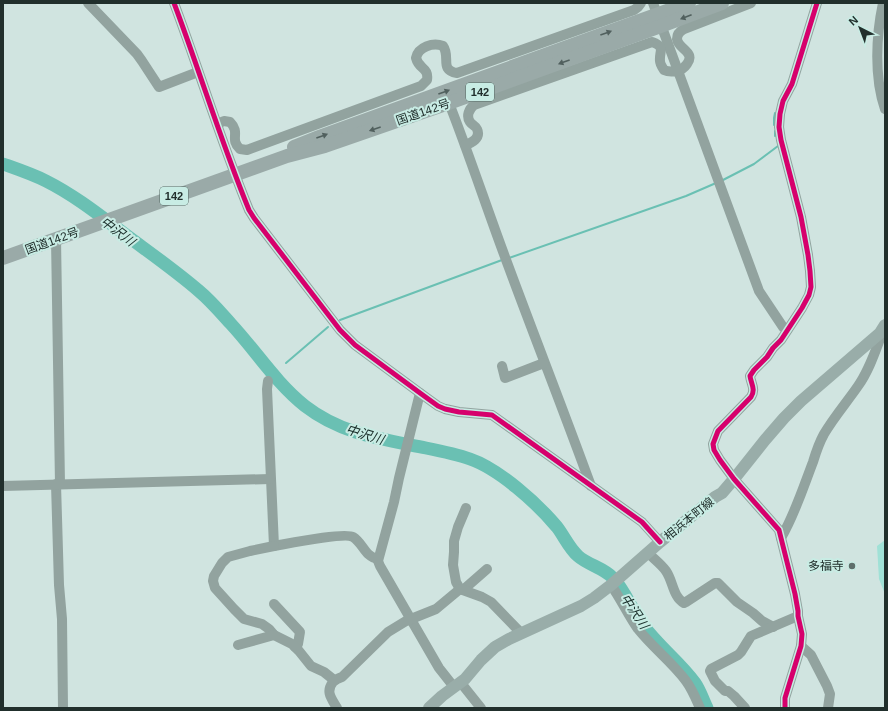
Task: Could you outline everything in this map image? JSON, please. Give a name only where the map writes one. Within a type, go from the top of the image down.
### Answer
[{"type":"highway","name":"国道142号","points":[[236,174],[250,164],[319,137],[689,3]]},
{"type":"highway","name":"国道142号","points":[[3,258],[286,156],[325,146],[449,104],[657,15],[722,3]]},
{"type":"main road","name":"相浜本町線","points":[[429,708],[442,696],[466,679],[481,660],[496,646],[581,606],[594,598],[615,582],[660,542],[715,497],[722,493],[784,418],[882,329]]},
{"type":"street","points":[[88,3],[139,58],[159,87],[198,72]]},
{"type":"street","points":[[174,3],[217,124],[252,214],[340,330],[355,345],[438,406],[459,412],[492,415],[642,522],[660,542]]},
{"type":"street","points":[[217,124],[224,121],[230,122],[235,128],[236,144],[240,149],[247,150],[425,84],[428,73],[419,65],[416,58],[419,51],[428,46],[435,44],[443,46],[446,53],[446,66],[450,71],[456,73],[634,10],[641,3]]},
{"type":"street","points":[[465,145],[477,139],[477,129],[468,118],[470,108],[474,105],[652,42],[660,46],[662,51],[660,63],[664,70],[671,72],[678,71],[686,66],[689,61],[687,51],[681,47],[678,41],[677,37],[680,31],[751,3]]},
{"type":"street","points":[[785,708],[785,698],[801,646],[802,634],[795,594],[779,530],[734,479],[714,450],[713,444],[718,431],[751,397],[753,389],[750,376],[751,372],[767,357],[781,340],[802,308],[809,295],[811,287],[810,271],[801,217],[779,127],[783,101],[792,84],[817,3]]},
{"type":"street","points":[[883,3],[878,31],[878,61],[880,89],[885,109]]},
{"type":"street","points":[[657,15],[759,292],[783,327],[787,330]]},
{"type":"street","points":[[449,104],[504,256],[591,486]]},
{"type":"street","points":[[56,239],[58,484],[63,708]]},
{"type":"street","points":[[781,538],[789,525],[824,434],[867,370],[880,339],[882,329]]},
{"type":"street","points":[[502,366],[505,378],[544,363]]},
{"type":"street","points":[[268,381],[270,479],[274,546]]},
{"type":"street","points":[[420,394],[394,502],[378,559],[380,566],[439,668],[481,708]]},
{"type":"street","points":[[3,486],[270,479]]},
{"type":"street","points":[[466,508],[454,541],[453,565],[456,582],[461,589],[491,602],[522,633]]},
{"type":"street","points":[[334,680],[324,672],[311,666],[292,644],[274,635],[262,624],[244,619],[215,588],[213,581],[214,576],[222,563],[228,557],[250,550],[348,535],[353,537],[371,557],[378,559]]},
{"type":"street","points":[[648,553],[665,569],[677,597],[684,604],[715,583],[718,583],[737,602],[762,621],[773,627]]},
{"type":"street","points":[[337,708],[329,693],[334,680],[342,677],[388,632],[406,621],[436,609],[487,569]]},
{"type":"street","points":[[615,582],[618,594],[638,629],[685,679],[700,708]]},
{"type":"street","points":[[274,604],[300,632],[298,644],[295,647]]},
{"type":"street","points":[[745,708],[734,696],[728,691],[725,691],[715,681],[710,671],[741,652],[751,636],[798,616]]},
{"type":"street","points":[[238,645],[274,635]]},
{"type":"street","points":[[801,646],[811,655],[828,686],[830,694],[828,708]]},
{"type":"green space","points":[[885,540],[885,594],[879,579],[877,546]]},
{"type":"waterway","points":[[774,125],[775,113]]},
{"type":"waterway","points":[[775,131],[775,136]]},
{"type":"waterway","points":[[723,180],[754,164],[778,146]]},
{"type":"waterway","name":"中沢川","points":[[3,164],[41,178],[68,193],[182,277],[216,307],[285,387],[305,406],[319,415],[333,423],[362,434],[470,459],[493,470],[517,488],[549,518],[578,556],[605,572],[617,583],[649,633],[683,668],[695,683],[707,708]]},
{"type":"waterway","points":[[509,258],[686,196],[716,183]]},
{"type":"waterway","points":[[340,320],[502,260]]},
{"type":"waterway","points":[[286,363],[328,327]]},
{"type":"waterway","name":"中沢川","points":[[272,374],[276,371]]},
{"type":"cycle path","points":[[174,3],[229,159],[249,210],[340,330],[355,345],[438,406],[459,412],[492,415],[642,522],[660,542]]},
{"type":"cycle path","points":[[785,708],[785,698],[801,646],[802,634],[795,594],[779,530],[734,479],[720,460],[714,450],[713,444],[718,431],[751,397],[753,389],[750,376],[781,340],[802,308],[809,295],[811,287],[808,255],[801,217],[779,127],[783,101],[792,84],[817,3]]},
{"type":"place","name":"多福寺","points":[[852,566]]}]
